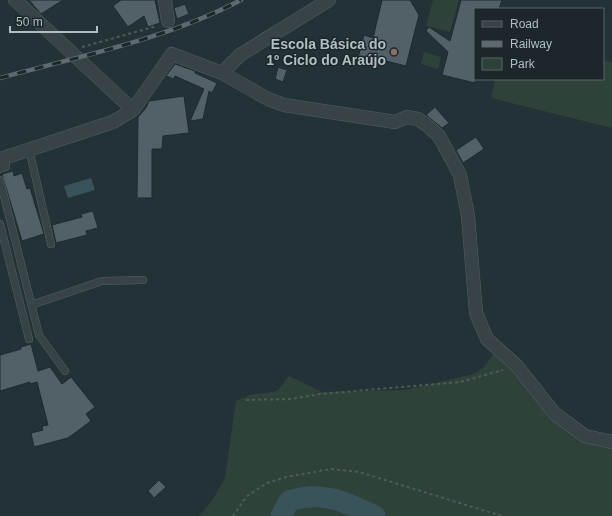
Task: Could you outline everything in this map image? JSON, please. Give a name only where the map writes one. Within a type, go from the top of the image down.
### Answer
[{"type":"street","points":[[15,0],[133,110]]},
{"type":"street","points":[[165,0],[168,21]]},
{"type":"street","points":[[222,73],[240,55],[329,0]]},
{"type":"street","points":[[1,162],[29,149],[113,122],[133,110],[172,54],[222,73],[268,99],[284,105],[395,122],[407,117],[418,119],[439,136],[460,175],[465,194],[476,313],[487,339],[517,366],[555,414],[585,436],[612,442]]},
{"type":"lane","points":[[29,149],[51,244]]},
{"type":"lane","points":[[0,180],[39,335],[65,371]]},
{"type":"lane","points":[[0,224],[29,339]]},
{"type":"lane","points":[[31,305],[102,281],[143,280]]},
{"type":"path","points":[[70,50],[155,27],[168,21]]},
{"type":"path","points":[[246,400],[291,399],[320,394],[460,382],[517,366]]},
{"type":"path","points":[[233,516],[246,496],[267,483],[286,477],[331,470],[359,472],[502,516]]},
{"type":"green space","points":[[433,0],[459,0],[450,32],[426,26]]},
{"type":"green space","points":[[424,52],[441,57],[438,69],[421,64]]},
{"type":"green space","points":[[604,60],[612,62],[612,128],[491,98],[495,80],[604,80]]},
{"type":"green space","points":[[495,352],[595,444],[612,447],[612,516],[199,516],[212,501],[225,478],[236,401],[250,395],[277,391],[289,376],[322,392],[405,390],[474,374],[483,368]]},
{"type":"water","points":[[91,178],[95,190],[68,198],[64,186]]},
{"type":"building","points":[[29,0],[63,0],[41,14]]},
{"type":"building","points":[[121,0],[155,0],[160,23],[148,27],[144,16],[128,27],[113,6]]},
{"type":"building","points":[[382,0],[410,0],[419,15],[406,66],[370,57],[369,61],[358,58],[364,35],[373,38]]},
{"type":"building","points":[[461,0],[502,0],[499,8],[474,8],[475,83],[442,75],[448,52],[426,31],[429,27],[450,41]]},
{"type":"building","points":[[185,4],[189,14],[177,19],[174,8]]},
{"type":"building","points":[[175,64],[195,71],[195,73],[217,83],[212,93],[209,91],[203,119],[190,121],[204,89],[175,76],[174,79],[166,76]]},
{"type":"building","points":[[278,67],[287,70],[283,82],[275,79]]},
{"type":"building","points":[[184,96],[189,133],[163,136],[162,149],[152,149],[152,198],[137,198],[138,117],[146,108],[149,101]]},
{"type":"building","points":[[435,107],[449,123],[442,128],[426,115]]},
{"type":"building","points":[[476,137],[484,149],[463,163],[456,150]]},
{"type":"building","points":[[13,171],[14,176],[22,173],[27,189],[30,188],[44,234],[22,241],[2,174]]},
{"type":"building","points":[[93,211],[98,228],[86,231],[87,235],[56,243],[52,225],[82,217],[81,214]]},
{"type":"building","points":[[31,344],[38,371],[50,367],[62,384],[71,377],[95,407],[86,414],[91,421],[68,438],[34,447],[31,433],[43,430],[42,426],[48,425],[37,382],[30,384],[30,382],[0,391],[0,355],[21,349],[21,347]]},
{"type":"building","points":[[159,480],[166,487],[154,498],[148,491]]},
{"type":"waterway","points":[[281,516],[289,501],[312,497],[323,497],[344,502],[375,516]]},
{"type":"railway","points":[[0,78],[154,36],[184,26],[241,0]]},
{"type":"place","name":"Escola Básica do 1º Ciclo do Araújo","points":[[394,52]]}]
